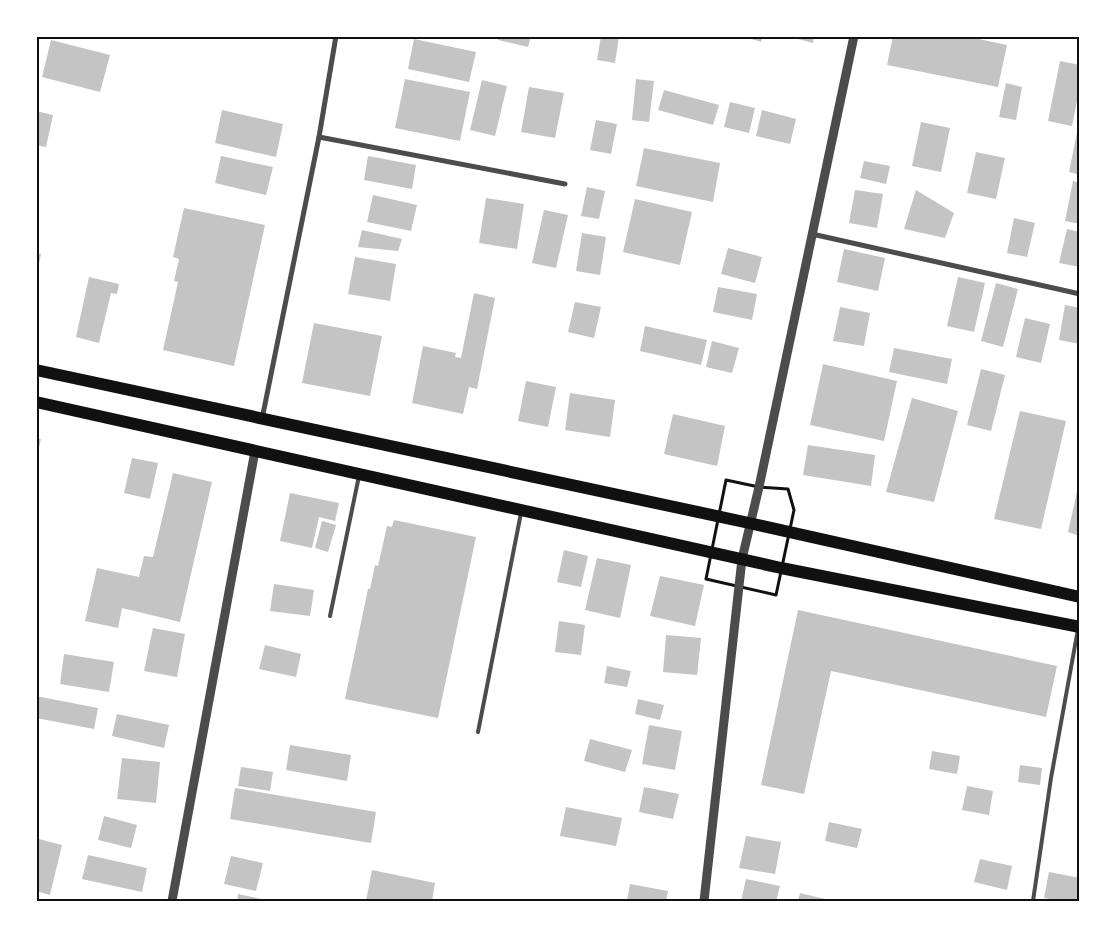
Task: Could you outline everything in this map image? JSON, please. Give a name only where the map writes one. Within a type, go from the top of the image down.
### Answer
[{"type":"main road","points":[[36,370],[1080,596]]},
{"type":"main road","points":[[36,402],[742,558],[1079,627]]},
{"type":"street","points":[[262,419],[319,137],[336,36]]},
{"type":"street","points":[[704,901],[742,558],[761,477],[854,36]]},
{"type":"street","points":[[319,137],[565,184]]},
{"type":"street","points":[[812,234],[1080,294]]},
{"type":"street","points":[[172,901],[255,451]]},
{"type":"lane","points":[[330,616],[360,474]]},
{"type":"lane","points":[[478,732],[522,510]]},
{"type":"lane","points":[[1033,901],[1050,778],[1079,627]]},
{"type":"building","points":[[499,36],[531,36],[528,47],[498,40]]},
{"type":"building","points":[[601,36],[619,36],[615,63],[597,60]]},
{"type":"building","points":[[742,36],[763,36],[761,42]]},
{"type":"building","points":[[787,36],[814,36],[813,43]]},
{"type":"building","points":[[893,36],[964,36],[1007,45],[998,87],[887,65]]},
{"type":"building","points":[[414,39],[476,52],[469,82],[408,69]]},
{"type":"building","points":[[51,40],[110,55],[100,92],[42,77]]},
{"type":"building","points":[[1060,61],[1080,65],[1080,86],[1072,126],[1048,121]]},
{"type":"building","points":[[405,79],[470,92],[460,141],[395,128]]},
{"type":"building","points":[[636,79],[654,81],[649,122],[632,120]]},
{"type":"building","points":[[482,80],[507,86],[495,136],[470,130]]},
{"type":"building","points":[[1006,83],[1022,87],[1016,120],[999,117]]},
{"type":"building","points":[[529,87],[564,93],[555,138],[521,132]]},
{"type":"building","points":[[664,90],[719,105],[713,125],[658,110]]},
{"type":"building","points":[[730,102],[755,108],[749,133],[724,127]]},
{"type":"building","points":[[222,110],[283,124],[276,157],[215,143]]},
{"type":"building","points":[[762,110],[796,119],[790,144],[756,136]]},
{"type":"building","points":[[36,111],[53,115],[46,147],[36,145]]},
{"type":"building","points":[[596,120],[617,124],[611,154],[590,150]]},
{"type":"building","points":[[921,122],[950,128],[941,172],[912,166]]},
{"type":"building","points":[[1080,123],[1080,175],[1069,172]]},
{"type":"building","points":[[644,148],[720,163],[713,202],[636,186]]},
{"type":"building","points":[[976,152],[1005,158],[996,199],[967,193]]},
{"type":"building","points":[[221,156],[273,167],[266,195],[215,183]]},
{"type":"building","points":[[368,156],[416,165],[412,189],[364,180]]},
{"type":"building","points":[[864,161],[890,166],[886,184],[860,178]]},
{"type":"building","points":[[1073,181],[1080,183],[1080,224],[1065,221]]},
{"type":"building","points":[[587,187],[605,191],[599,219],[581,216]]},
{"type":"building","points":[[855,190],[883,194],[877,228],[849,223]]},
{"type":"building","points":[[916,190],[954,213],[945,238],[904,229]]},
{"type":"building","points":[[373,195],[417,205],[411,231],[367,222]]},
{"type":"building","points":[[486,198],[524,204],[517,249],[479,243]]},
{"type":"building","points":[[635,199],[692,212],[680,265],[623,252]]},
{"type":"building","points":[[184,208],[265,225],[234,366],[163,350],[178,282],[174,281],[179,259],[173,257]]},
{"type":"building","points":[[544,210],[568,215],[556,268],[532,263]]},
{"type":"building","points":[[1014,218],[1035,223],[1027,257],[1007,253]]},
{"type":"building","points":[[1067,229],[1080,232],[1080,267],[1059,263]]},
{"type":"building","points":[[362,230],[402,239],[398,251],[358,247]]},
{"type":"building","points":[[582,233],[606,237],[600,275],[576,271]]},
{"type":"building","points":[[728,248],[762,257],[755,283],[721,274]]},
{"type":"building","points":[[844,249],[885,258],[878,291],[837,282]]},
{"type":"building","points":[[36,253],[41,254],[37,273],[36,273]]},
{"type":"building","points":[[355,257],[396,264],[390,301],[348,294]]},
{"type":"building","points":[[89,277],[119,284],[117,294],[111,293],[99,343],[76,337]]},
{"type":"building","points":[[958,277],[985,283],[974,332],[947,326]]},
{"type":"building","points":[[996,283],[1018,289],[1003,347],[981,341]]},
{"type":"building","points":[[718,287],[757,294],[752,320],[713,312]]},
{"type":"building","points":[[474,293],[495,298],[477,389],[469,387],[463,414],[412,403],[423,346],[456,353],[455,357],[461,358]]},
{"type":"building","points":[[575,302],[601,307],[594,338],[568,332]]},
{"type":"building","points":[[1065,305],[1080,308],[1080,344],[1059,340]]},
{"type":"building","points":[[840,307],[870,313],[864,346],[833,341]]},
{"type":"building","points":[[1025,318],[1050,324],[1041,363],[1016,357]]},
{"type":"building","points":[[314,323],[382,336],[370,396],[302,383]]},
{"type":"building","points":[[645,326],[707,340],[701,365],[640,351]]},
{"type":"building","points":[[712,341],[739,348],[732,373],[706,367]]},
{"type":"building","points":[[894,348],[952,359],[947,384],[889,372]]},
{"type":"building","points":[[823,364],[897,381],[884,441],[810,425]]},
{"type":"building","points":[[981,369],[1005,375],[991,431],[967,425]]},
{"type":"building","points":[[526,381],[556,387],[548,427],[518,421]]},
{"type":"building","points":[[570,393],[615,400],[610,437],[565,430]]},
{"type":"building","points":[[912,398],[958,411],[934,502],[886,492]]},
{"type":"building","points":[[1020,411],[1066,421],[1041,529],[994,519]]},
{"type":"building","points":[[673,414],[725,426],[717,466],[664,454]]},
{"type":"building","points":[[36,438],[41,439],[37,456],[36,456]]},
{"type":"building","points":[[808,445],[875,455],[871,486],[803,475]]},
{"type":"building","points":[[132,458],[158,463],[150,499],[124,493]]},
{"type":"building","points":[[173,473],[212,482],[180,622],[122,608],[118,628],[85,621],[97,568],[139,577],[144,556],[153,557]]},
{"type":"building","points":[[1077,492],[1080,493],[1080,536],[1068,532]]},
{"type":"building","points":[[290,493],[339,503],[335,521],[319,517],[312,548],[280,541]]},
{"type":"building","points":[[394,520],[476,537],[438,718],[345,699],[368,589],[370,589],[375,565],[378,566],[387,526],[392,527]]},
{"type":"building","points":[[322,521],[336,525],[328,552],[315,548]]},
{"type":"building","points":[[564,550],[588,556],[581,587],[557,582]]},
{"type":"building","points":[[597,558],[631,565],[620,618],[585,610]]},
{"type":"building","points":[[660,576],[704,585],[695,626],[650,616]]},
{"type":"building","points":[[274,584],[314,590],[310,616],[270,611]]},
{"type":"building","points":[[798,610],[1057,666],[1046,717],[831,671],[804,794],[761,785]]},
{"type":"building","points":[[559,621],[585,625],[581,655],[555,652]]},
{"type":"building","points":[[153,628],[185,634],[177,677],[144,671]]},
{"type":"building","points":[[666,635],[701,638],[697,675],[663,672]]},
{"type":"building","points":[[265,645],[301,654],[296,677],[259,669]]},
{"type":"building","points":[[64,654],[114,662],[109,692],[60,684]]},
{"type":"building","points":[[607,666],[631,671],[627,687],[604,683]]},
{"type":"building","points":[[36,696],[98,708],[94,729],[36,718]]},
{"type":"building","points":[[638,699],[664,705],[660,720],[635,714]]},
{"type":"building","points":[[117,714],[169,725],[164,748],[112,736]]},
{"type":"building","points":[[649,725],[682,731],[675,770],[642,764]]},
{"type":"building","points":[[590,739],[632,750],[625,772],[584,761]]},
{"type":"building","points":[[290,745],[351,755],[347,781],[286,770]]},
{"type":"building","points":[[932,751],[960,756],[957,774],[929,769]]},
{"type":"building","points":[[122,758],[160,762],[156,803],[117,799]]},
{"type":"building","points":[[1020,765],[1042,768],[1040,785],[1018,782]]},
{"type":"building","points":[[241,767],[273,772],[270,791],[238,786]]},
{"type":"building","points":[[967,786],[993,791],[989,815],[962,810]]},
{"type":"building","points":[[644,787],[679,794],[673,819],[639,812]]},
{"type":"building","points":[[235,788],[376,812],[371,843],[230,819]]},
{"type":"building","points":[[566,807],[622,818],[616,846],[560,836]]},
{"type":"building","points":[[104,816],[137,825],[131,848],[98,840]]},
{"type":"building","points":[[829,822],[862,829],[857,848],[825,841]]},
{"type":"building","points":[[746,836],[781,842],[775,874],[739,868]]},
{"type":"building","points":[[39,839],[62,845],[50,895],[36,891],[36,851]]},
{"type":"building","points":[[88,855],[147,868],[142,892],[82,879]]},
{"type":"building","points":[[231,856],[263,863],[256,891],[224,884]]},
{"type":"building","points":[[980,859],[1012,866],[1007,890],[974,882]]},
{"type":"building","points":[[372,870],[435,883],[432,901],[366,901]]},
{"type":"building","points":[[1049,872],[1080,878],[1080,901],[1044,898]]},
{"type":"building","points":[[746,879],[780,886],[776,901],[741,901]]},
{"type":"building","points":[[630,884],[668,891],[666,901],[627,901]]},
{"type":"building","points":[[800,893],[829,900],[829,901],[798,901]]},
{"type":"building","points":[[238,894],[266,900],[266,901],[237,901]]}]
